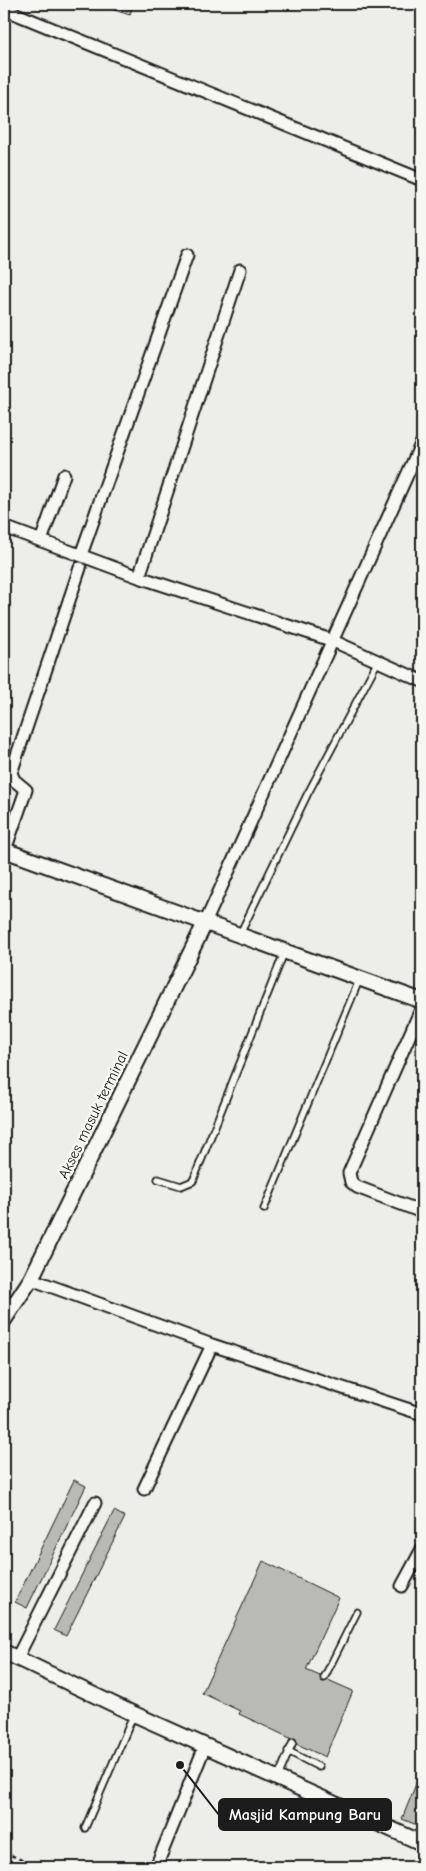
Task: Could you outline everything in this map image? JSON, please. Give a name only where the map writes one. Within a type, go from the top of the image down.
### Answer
[{"type":"street","points":[[4,9],[422,180]]},
{"type":"street","points":[[81,555],[187,255]]},
{"type":"street","points":[[139,576],[240,270]]},
{"type":"street","points":[[206,921],[331,640],[422,442]]},
{"type":"street","points":[[41,541],[64,475]]},
{"type":"street","points":[[4,527],[139,576],[331,640],[422,681]]},
{"type":"street","points":[[80,568],[10,773],[12,778],[26,790],[4,850],[206,921],[422,1001]]},
{"type":"street","name":"Akses masuk terminal","points":[[4,1320],[31,1279],[206,921]]},
{"type":"street","points":[[422,1007],[349,1173],[351,1182],[357,1187],[422,1212]]},
{"type":"street","points":[[31,1279],[212,1346],[422,1414]]},
{"type":"street","points":[[144,1489],[212,1346]]},
{"type":"street","points":[[17,1658],[95,1503]]},
{"type":"street","points":[[402,1586],[422,1549]]},
{"type":"street","points":[[4,1652],[204,1746],[422,1843]]},
{"type":"street","points":[[156,1867],[204,1746]]},
{"type":"lane","points":[[240,934],[307,795],[378,661]]},
{"type":"lane","points":[[158,1179],[181,1186],[193,1182],[285,950]]},
{"type":"lane","points":[[264,1209],[360,978]]},
{"type":"lane","points":[[324,1678],[357,1612]]},
{"type":"lane","points":[[85,1828],[134,1714]]},
{"type":"lane","points":[[277,1779],[293,1742]]},
{"type":"lane","points":[[288,1751],[319,1767]]},
{"type":"path","points":[[4,1852],[36,1867]]},
{"type":"building","points":[[102,4],[133,4],[130,15],[102,6]]},
{"type":"building","points":[[74,1480],[86,1486],[27,1608],[15,1602]]},
{"type":"building","points":[[114,1511],[125,1517],[66,1636],[54,1630]]},
{"type":"building","points":[[263,1561],[339,1598],[306,1670],[320,1676],[322,1682],[328,1680],[353,1691],[325,1757],[297,1744],[295,1738],[289,1740],[290,1738],[239,1714],[240,1711],[202,1693]]},
{"type":"building","points":[[422,1769],[422,1827],[402,1819]]},
{"type":"place","name":"Masjid Kampung Baru","points":[[180,1765]]}]
